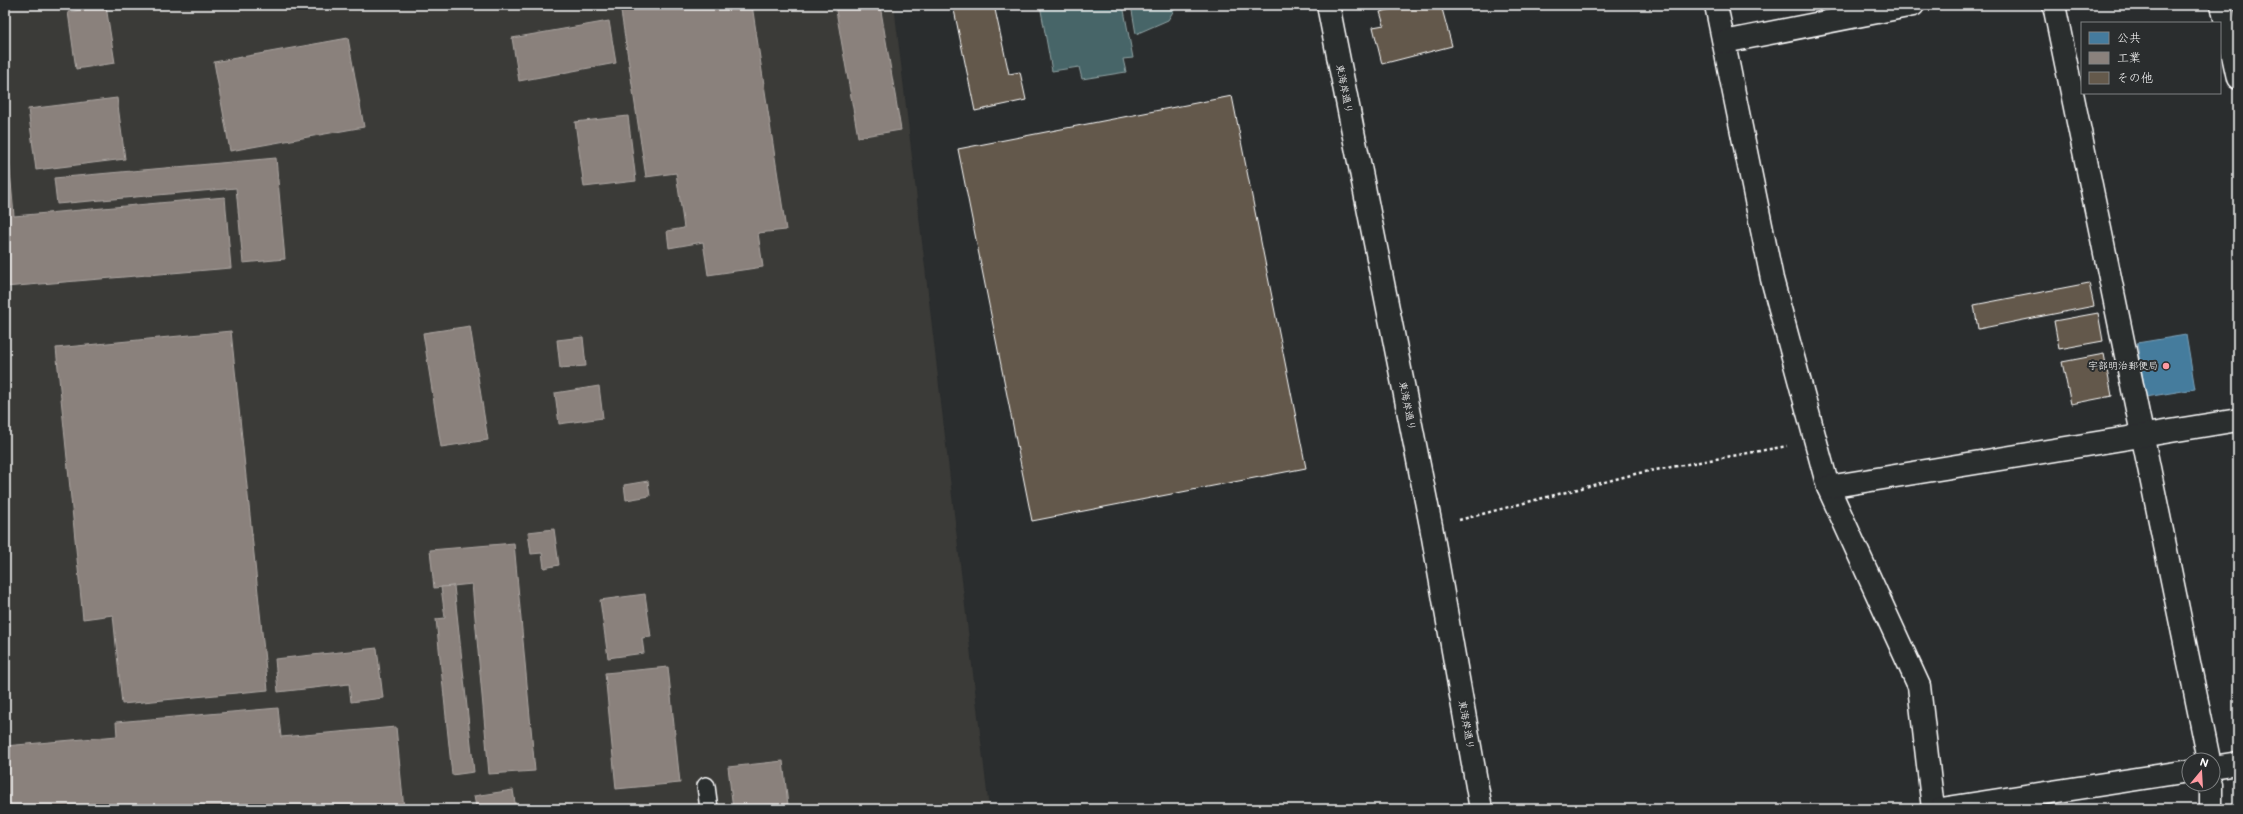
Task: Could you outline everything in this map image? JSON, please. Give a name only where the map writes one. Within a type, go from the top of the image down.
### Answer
[{"type":"street","name":"東海岸通り","points":[[1328,5],[1431,526],[1481,809]]},
{"type":"street","points":[[1716,5],[1772,279],[1828,487],[1919,686],[1933,809]]},
{"type":"street","points":[[1724,42],[1913,5]]},
{"type":"street","points":[[2054,5],[2207,752]]},
{"type":"street","points":[[2222,5],[2238,78]]},
{"type":"street","points":[[1828,487],[2143,437],[2238,420]]},
{"type":"street","points":[[2221,766],[2238,763]]},
{"type":"street","points":[[1941,809],[2181,771]]},
{"type":"street","points":[[2210,792],[2211,809]]},
{"type":"lane","points":[[706,786],[709,809]]},
{"type":"path","points":[[1431,526],[1639,473],[1815,440]]},
{"type":"shaded area","points":[[5,5],[894,5],[989,809],[5,809]]},
{"type":"water","points":[[1040,5],[1123,5],[1133,58],[1123,59],[1126,72],[1082,79],[1079,67],[1052,71]]},
{"type":"water","points":[[1131,5],[1177,5],[1168,20],[1136,34]]},
{"type":"building: 公共","points":[[2186,335],[2195,389],[2146,397],[2137,343]]},
{"type":"building: 工業","points":[[620,5],[752,5],[786,230],[758,233],[763,267],[708,275],[703,242],[669,248],[667,231],[684,228],[676,173],[646,177]]},
{"type":"building: 工業","points":[[835,5],[880,5],[901,130],[858,137]]},
{"type":"building: 工業","points":[[106,6],[115,63],[76,69],[68,12]]},
{"type":"building: 工業","points":[[609,21],[616,63],[519,81],[512,38]]},
{"type":"building: 工業","points":[[348,38],[364,127],[230,151],[214,62]]},
{"type":"building: 工業","points":[[117,98],[125,159],[36,170],[28,109]]},
{"type":"building: 工業","points":[[628,116],[636,181],[584,187],[575,122]]},
{"type":"building: 工業","points":[[5,148],[8,148],[14,216],[225,197],[231,268],[5,287]]},
{"type":"building: 工業","points":[[276,158],[285,259],[243,263],[236,188],[57,204],[54,178]]},
{"type":"building: 工業","points":[[470,326],[488,440],[441,447],[423,333]]},
{"type":"building: 工業","points":[[231,331],[268,690],[122,704],[113,615],[83,619],[56,348]]},
{"type":"building: 工業","points":[[583,337],[586,366],[560,368],[557,340]]},
{"type":"building: 工業","points":[[599,386],[603,418],[559,424],[555,393]]},
{"type":"building: 工業","points":[[648,481],[650,496],[626,500],[624,485]]},
{"type":"building: 工業","points":[[554,529],[559,565],[544,568],[542,553],[531,554],[528,532]]},
{"type":"building: 工業","points":[[514,543],[535,771],[489,774],[472,584],[434,588],[430,550]]},
{"type":"building: 工業","points":[[454,586],[474,772],[452,775],[436,619],[445,618],[441,587]]},
{"type":"building: 工業","points":[[645,594],[651,637],[642,638],[644,653],[608,658],[600,600]]},
{"type":"building: 工業","points":[[377,648],[383,698],[351,702],[349,684],[278,692],[275,659]]},
{"type":"building: 工業","points":[[668,667],[680,783],[616,789],[605,673]]},
{"type":"building: 工業","points":[[278,708],[281,737],[396,727],[404,809],[5,809],[5,746],[117,736],[116,722]]},
{"type":"building: 工業","points":[[783,761],[788,805],[756,809],[733,809],[728,767]]},
{"type":"building: 工業","points":[[513,790],[516,809],[466,809],[476,807],[474,796]]},
{"type":"building: その他","points":[[953,5],[994,5],[1009,74],[1020,72],[1026,100],[975,111]]},
{"type":"building: その他","points":[[1409,5],[1441,5],[1452,46],[1382,64],[1373,27],[1384,25],[1380,12]]},
{"type":"building: その他","points":[[1232,96],[1306,468],[1032,521],[958,149]]},
{"type":"building: その他","points":[[2089,283],[2094,306],[1978,329],[1974,305]]},
{"type":"building: その他","points":[[2098,313],[2103,341],[2059,349],[2054,321]]},
{"type":"building: その他","points":[[2104,354],[2112,396],[2071,404],[2062,362]]},
{"type":"place","name":"宇部明治郵便局","points":[[2166,366]]}]
